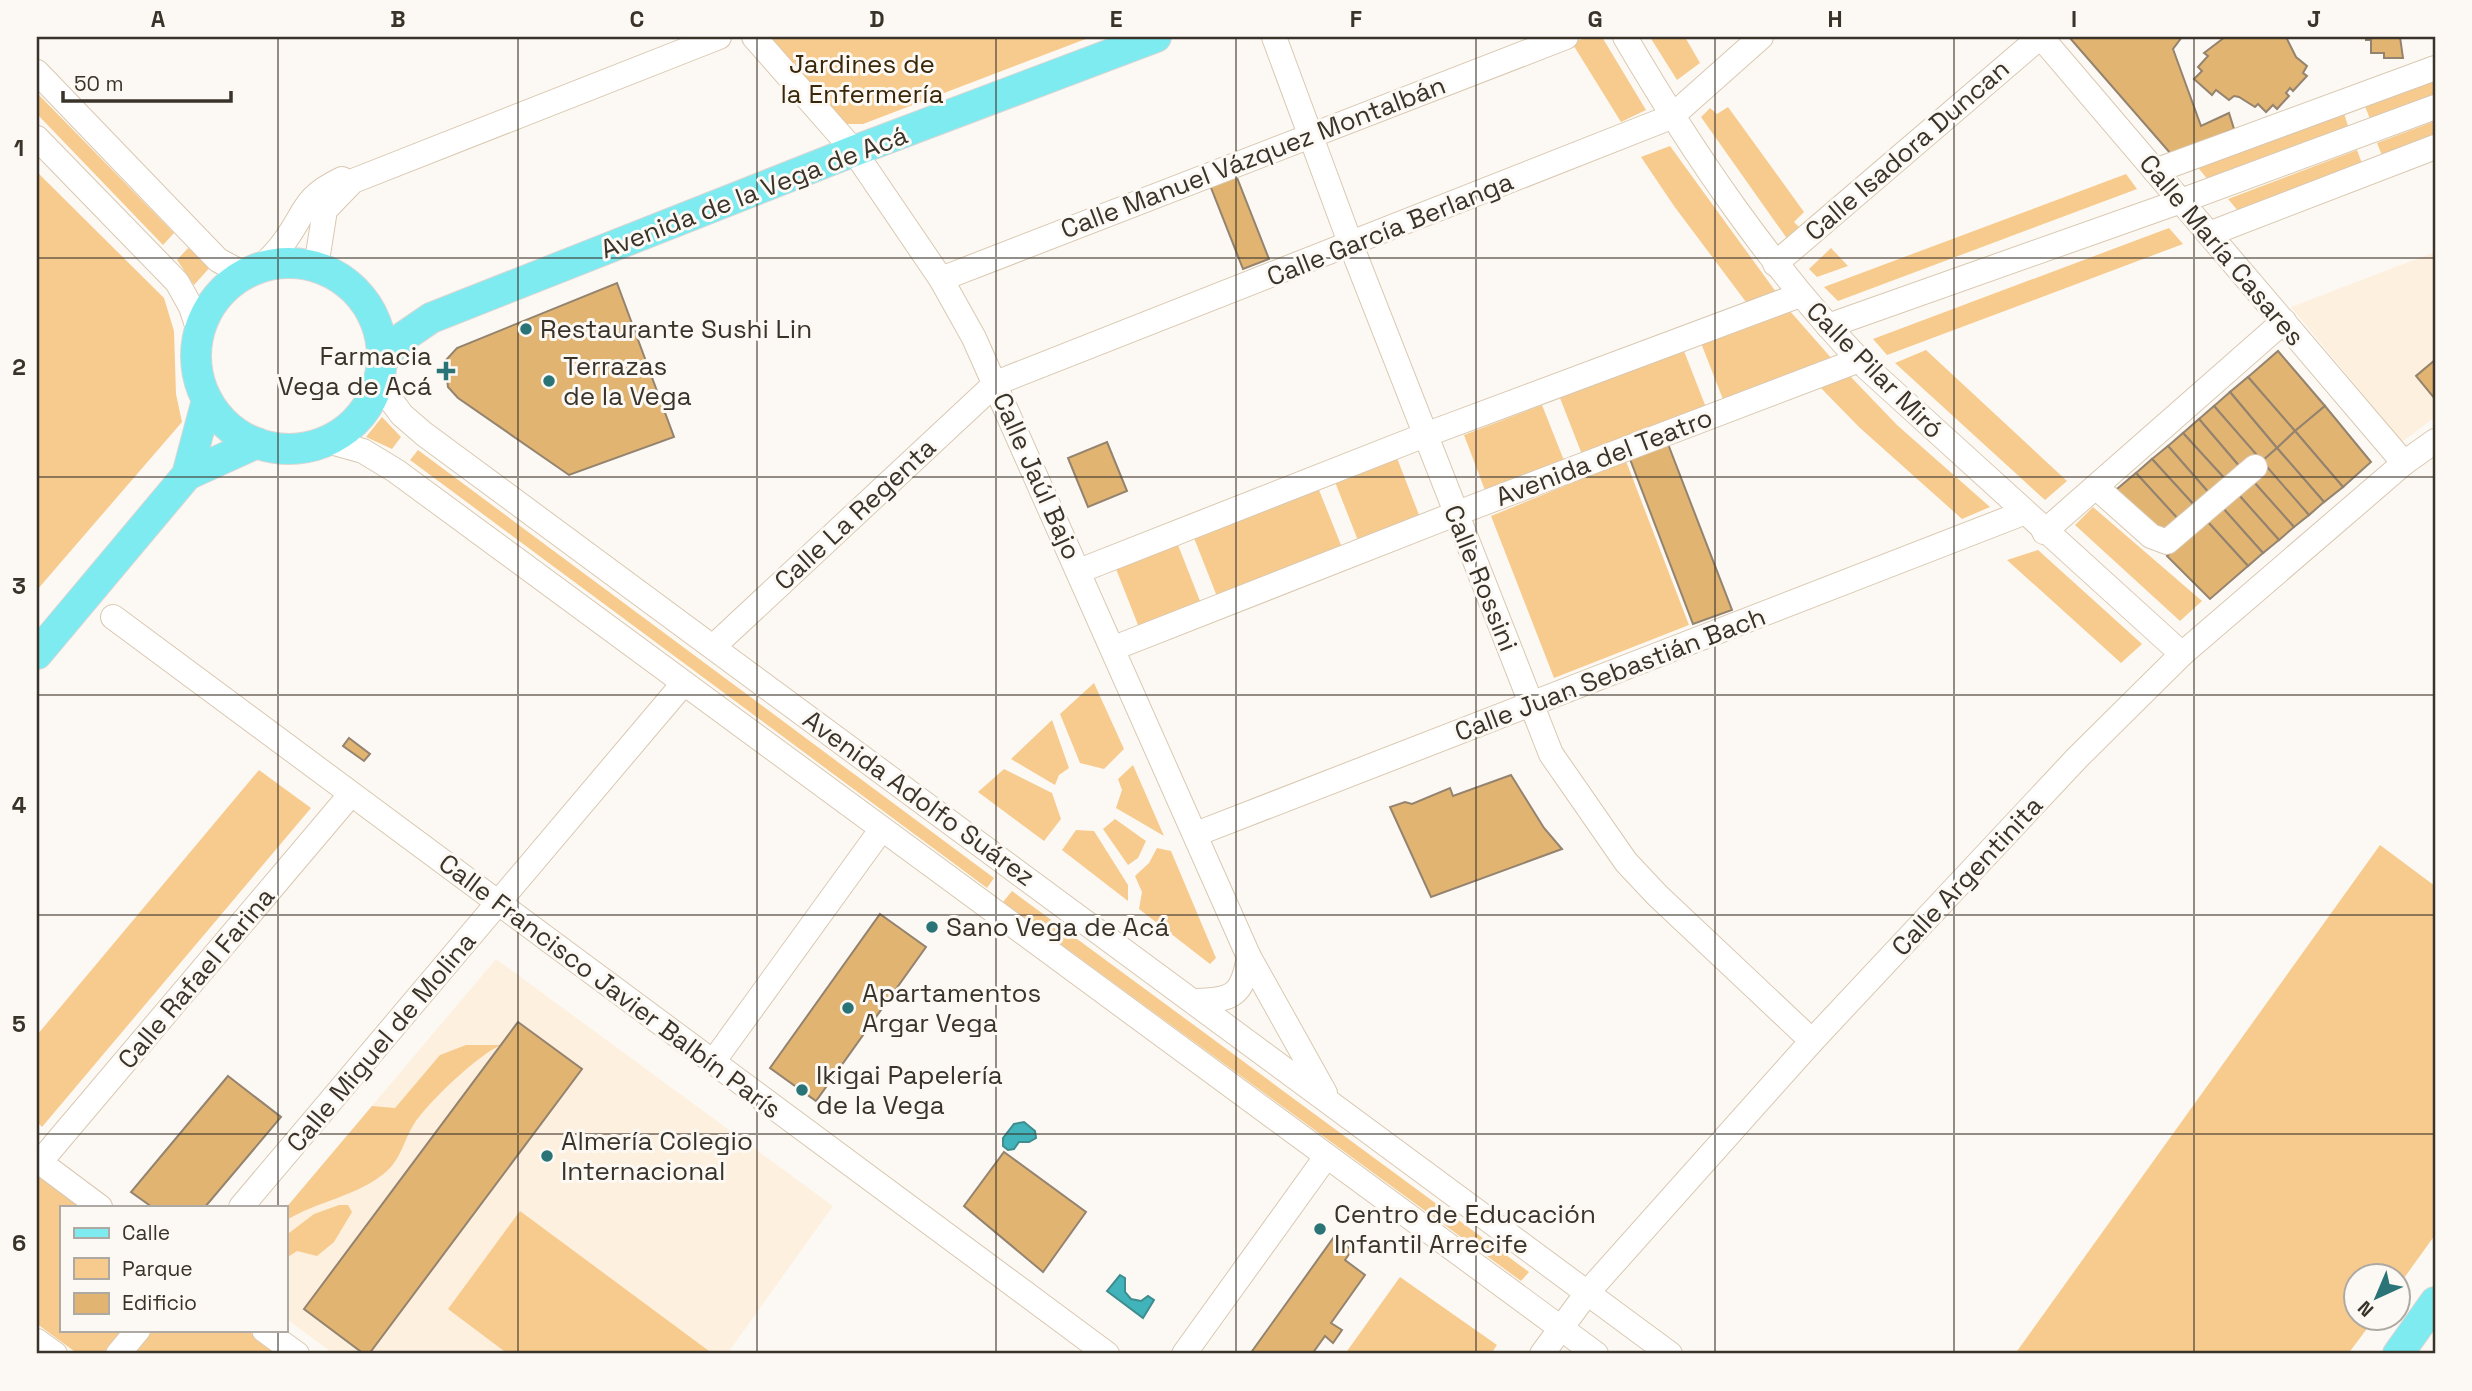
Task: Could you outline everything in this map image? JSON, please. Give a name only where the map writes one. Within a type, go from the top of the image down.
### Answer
[{"type":"main road","name":"Avenida de la Vega de Acá","points":[[380,373],[396,342],[431,318],[854,151],[1156,37]]},
{"type":"main road","points":[[288,262],[316,267],[343,281],[365,302],[379,331],[380,373],[368,405],[353,424],[327,441],[293,449],[257,443],[228,426],[207,400],[197,366],[199,331],[216,298],[253,270],[288,262]]},
{"type":"main road","name":"Avenida de la Vega de Acá","points":[[365,302],[388,315],[408,319],[431,318]]},
{"type":"main road","points":[[37,654],[187,475],[207,400]]},
{"type":"main road","points":[[187,475],[257,443]]},
{"type":"main road","points":[[2398,1354],[2435,1302]]},
{"type":"street","points":[[316,267],[325,210],[353,181],[719,37]]},
{"type":"street","name":"Calle Jaúl Bajo","points":[[754,37],[854,151],[941,279],[996,383],[1249,957],[1329,1100]]},
{"type":"street","name":"Calle Rossini","points":[[1275,37],[1455,513],[1551,754],[1626,862],[1657,895],[1812,1041]]},
{"type":"street","name":"Calle Manuel Vázquez Montalbán","points":[[941,279],[1566,37]]},
{"type":"street","name":"Calle Pilar Miró","points":[[1625,37],[1671,117],[1800,295],[1859,360],[2023,513],[2182,654]]},
{"type":"street","name":"Calle García Berlanga","points":[[996,383],[1352,245],[1671,117],[1761,37]]},
{"type":"street","name":"Calle María Casares","points":[[2040,37],[2404,463]]},
{"type":"street","name":"Calle Isadora Duncan","points":[[1775,264],[2040,37]]},
{"type":"street","points":[[2155,171],[2435,68]]},
{"type":"street","points":[[37,72],[218,260],[253,270],[284,243],[307,202],[322,188],[342,179],[353,181]]},
{"type":"street","points":[[1828,326],[2181,201],[2435,107]]},
{"type":"street","points":[[37,138],[177,282],[191,307],[199,331]]},
{"type":"street","points":[[2209,233],[2435,147]]},
{"type":"street","points":[[1079,571],[1425,435],[1800,295]]},
{"type":"street","points":[[2044,532],[2284,321]]},
{"type":"street","name":"Avenida del Teatro","points":[[1114,648],[1455,513],[1859,360]]},
{"type":"street","name":"Avenida Adolfo Suárez","points":[[380,373],[402,415],[424,434],[1670,1354]]},
{"type":"street","name":"Calle La Regenta","points":[[713,646],[996,383]]},
{"type":"street","name":"Avenida Adolfo Suárez","points":[[327,441],[363,451],[396,471],[1596,1354]]},
{"type":"street","name":"Calle Argentinita","points":[[1542,1354],[1587,1293],[1812,1041],[2077,758],[2182,654],[2404,463],[2435,441]]},
{"type":"street","points":[[2096,487],[2151,536],[2167,542],[2255,467]]},
{"type":"street","name":"Calle Juan Sebastián Bach","points":[[1196,834],[2023,513]]},
{"type":"street","name":"Calle Francisco Javier Balbín París","points":[[113,617],[1107,1354]]},
{"type":"street","name":"Calle Miguel de Molina","points":[[242,1206],[683,684]]},
{"type":"street","name":"Calle Rafael Farina","points":[[38,1161],[351,794]]},
{"type":"street","points":[[713,1062],[881,830]]},
{"type":"street","points":[[1195,1001],[1223,1000],[1236,993],[1245,978],[1249,957]]},
{"type":"street","points":[[1184,1354],[1326,1157]]},
{"type":"street","points":[[38,1161],[99,1206]]},
{"type":"street","points":[[118,1354],[136,1332]]},
{"type":"street","points":[[267,1332],[297,1354]]},
{"type":"street","points":[[37,1341],[55,1354]]},
{"type":"shaded area","points":[[2435,252],[2435,417],[2402,442],[2291,307]]},
{"type":"shaded area","name":"Almería Colegio Internacional","points":[[496,959],[833,1206],[727,1354],[334,1354],[287,1319],[287,1207]]},
{"type":"green space","name":"Jardines de la Enfermería","points":[[770,37],[1091,37],[863,124],[846,124]]},
{"type":"green space","points":[[1587,37],[1602,37],[1646,110],[1621,122],[1572,43]]},
{"type":"green space","points":[[1650,37],[1685,37],[1700,63],[1677,80]]},
{"type":"green space","points":[[2435,75],[2435,95],[2370,119],[2363,101]]},
{"type":"green space","points":[[37,93],[174,233],[163,245],[37,114]]},
{"type":"green space","points":[[1728,107],[1804,212],[1794,222],[1801,229],[1788,240],[1701,117],[1710,108],[1717,114]]},
{"type":"green space","points":[[2343,110],[2348,126],[2209,181],[2195,164]]},
{"type":"green space","points":[[2435,121],[2435,138],[2383,158],[2377,143]]},
{"type":"green space","points":[[1670,146],[1776,292],[1746,302],[1674,206],[1641,157]]},
{"type":"green space","points":[[2357,150],[2363,166],[2239,212],[2228,199]]},
{"type":"green space","points":[[37,172],[164,298],[174,331],[176,394],[182,422],[37,590]]},
{"type":"green space","points":[[2126,174],[2137,189],[1838,301],[1824,287]]},
{"type":"green space","points":[[2169,228],[2183,244],[1887,355],[1873,339]]},
{"type":"green space","points":[[188,248],[212,265],[194,285],[177,260]]},
{"type":"green space","points":[[1831,248],[1848,266],[1817,277],[1809,269]]},
{"type":"green space","points":[[1789,310],[1833,360],[1724,402],[1701,343]]},
{"type":"green space","points":[[1926,350],[2067,481],[2045,500],[1895,363]]},
{"type":"green space","points":[[1684,351],[1707,410],[1583,457],[1560,398]]},
{"type":"green space","points":[[1849,375],[1897,425],[1990,507],[1962,519],[1859,427],[1818,385]]},
{"type":"green space","points":[[1542,405],[1565,463],[1486,493],[1464,435]]},
{"type":"green space","points":[[382,417],[401,437],[392,449],[366,437]]},
{"type":"green space","points":[[418,450],[994,878],[987,888],[410,460]]},
{"type":"green space","points":[[1397,458],[1421,520],[1359,543],[1335,482]]},
{"type":"green space","points":[[1626,461],[1689,625],[1554,678],[1491,516]]},
{"type":"green space","points":[[1319,490],[1343,550],[1218,599],[1194,538]]},
{"type":"green space","points":[[2093,507],[2202,601],[2180,621],[2075,525]]},
{"type":"green space","points":[[1178,545],[1202,606],[1140,630],[1116,569]]},
{"type":"green space","points":[[2038,550],[2142,644],[2121,663],[2007,560]]},
{"type":"green space","points":[[1094,683],[1124,749],[1104,769],[1080,763],[1060,714]]},
{"type":"green space","points":[[1052,720],[1069,768],[1059,775],[1055,785],[1011,759]]},
{"type":"green space","points":[[1133,765],[1164,836],[1116,808],[1122,790],[1118,779]]},
{"type":"green space","points":[[1004,769],[1052,793],[1061,819],[1044,841],[978,792]]},
{"type":"green space","points":[[259,770],[311,808],[42,1127],[37,1122],[37,1035]]},
{"type":"green space","points":[[1115,819],[1146,841],[1138,858],[1128,865],[1103,829]]},
{"type":"green space","points":[[1076,830],[1094,831],[1128,885],[1128,901],[1062,850]]},
{"type":"green space","points":[[2380,845],[2435,886],[2435,1235],[2412,1267],[2412,1262],[2342,1262],[2342,1332],[2364,1332],[2348,1354],[2015,1354]]},
{"type":"green space","points":[[1157,848],[1171,851],[1216,958],[1210,964],[1139,909],[1142,892],[1135,876],[1149,863]]},
{"type":"green space","points":[[1012,891],[1529,1272],[1521,1281],[1003,902]]},
{"type":"green space","points":[[466,1045],[501,1045],[467,1069],[430,1104],[414,1124],[392,1166],[376,1180],[287,1220],[287,1207],[372,1106],[395,1108],[440,1055]]},
{"type":"green space","points":[[37,1173],[82,1206],[60,1206],[60,1332],[250,1332],[280,1354],[78,1354],[37,1324]]},
{"type":"green space","points":[[339,1205],[348,1205],[352,1212],[334,1242],[317,1256],[297,1251],[287,1258],[287,1234],[314,1214]]},
{"type":"green space","points":[[520,1211],[713,1354],[508,1354],[448,1309]]},
{"type":"green space","points":[[1400,1277],[1497,1345],[1491,1354],[1345,1354]]},
{"type":"water","points":[[1024,1122],[1035,1131],[1036,1138],[1029,1142],[1019,1142],[1014,1149],[1008,1150],[1003,1146],[1003,1138],[1014,1124]]},
{"type":"water","points":[[1120,1275],[1125,1278],[1125,1292],[1131,1299],[1141,1301],[1148,1296],[1154,1300],[1143,1318],[1107,1291]]},
{"type":"building","points":[[2069,37],[2182,37],[2173,49],[2201,126],[2229,113],[2234,129],[2171,154]]},
{"type":"building","points":[[2225,37],[2286,37],[2296,57],[2307,66],[2303,73],[2307,76],[2293,91],[2290,88],[2286,93],[2289,96],[2277,109],[2273,105],[2266,112],[2258,104],[2255,107],[2239,97],[2234,96],[2229,100],[2216,90],[2212,95],[2194,79],[2202,71],[2198,67],[2208,56],[2204,53]]},
{"type":"building","points":[[2366,37],[2400,37],[2403,58],[2384,58],[2384,53],[2371,53],[2371,40],[2366,40]]},
{"type":"building","points":[[1234,170],[1269,259],[1243,269],[1208,180]]},
{"type":"building","name":"Terrazas de la Vega","points":[[617,283],[674,437],[569,475],[458,398],[448,387],[445,361],[457,348]]},
{"type":"building","points":[[2278,351],[2325,406],[2295,431],[2248,377]]},
{"type":"building","points":[[2435,360],[2435,399],[2416,376]]},
{"type":"building","points":[[2248,377],[2295,431],[2277,448],[2230,392]]},
{"type":"building","points":[[2230,392],[2277,448],[2261,462],[2214,406]]},
{"type":"building","points":[[2214,406],[2256,454],[2240,467],[2199,419]]},
{"type":"building","points":[[2325,406],[2371,462],[2343,487],[2295,431]]},
{"type":"building","points":[[2199,419],[2240,467],[2226,480],[2183,433]]},
{"type":"building","points":[[2295,431],[2343,487],[2324,502],[2277,448]]},
{"type":"building","points":[[2183,433],[2226,480],[2210,494],[2168,446]]},
{"type":"building","points":[[1107,442],[1127,491],[1088,507],[1068,458]]},
{"type":"building","points":[[1668,444],[1732,610],[1693,624],[1630,459]]},
{"type":"building","points":[[2168,446],[2210,494],[2195,506],[2152,459]]},
{"type":"building","points":[[2277,448],[2324,502],[2309,515],[2261,462]]},
{"type":"building","points":[[2152,459],[2195,506],[2179,520],[2136,473]]},
{"type":"building","points":[[2268,468],[2309,515],[2294,527],[2253,481]]},
{"type":"building","points":[[2136,473],[2179,520],[2161,536],[2111,494]]},
{"type":"building","points":[[2253,481],[2294,527],[2279,540],[2238,494]]},
{"type":"building","points":[[2238,494],[2279,540],[2263,553],[2222,507]]},
{"type":"building","points":[[2222,507],[2263,553],[2248,566],[2207,521]]},
{"type":"building","points":[[2207,521],[2248,566],[2210,599],[2167,556]]},
{"type":"building","points":[[349,738],[370,754],[364,761],[343,746]]},
{"type":"building","points":[[1511,775],[1544,828],[1562,849],[1431,897],[1390,807],[1405,802],[1412,804],[1450,788],[1453,796]]},
{"type":"building","name":"Apartamentos Argar Vega","points":[[880,914],[926,947],[816,1101],[770,1068]]},
{"type":"building","points":[[518,1022],[582,1069],[369,1354],[364,1354],[304,1309]]},
{"type":"building","points":[[228,1076],[281,1117],[206,1206],[151,1206],[131,1192]]},
{"type":"building","points":[[1004,1152],[1086,1212],[1043,1272],[964,1206]]},
{"type":"building","points":[[1334,1237],[1352,1250],[1345,1260],[1365,1275],[1331,1323],[1342,1330],[1333,1343],[1325,1336],[1312,1354],[1250,1354]]},
{"type":"place","name":"Restaurante Sushi Lin","points":[[526,329]]},
{"type":"place","name":"Farmacia Vega de Acá","points":[[446,371]]},
{"type":"place","name":"Terrazas de la Vega","points":[[549,381]]},
{"type":"place","name":"Sano Vega de Acá","points":[[932,927]]},
{"type":"place","name":"Apartamentos Argar Vega","points":[[848,1008]]},
{"type":"place","name":"Ikigai Papelería de la Vega","points":[[802,1090]]},
{"type":"place","name":"Almería Colegio Internacional","points":[[547,1156]]},
{"type":"place","name":"Centro de Educación Infantil Arrecife","points":[[1320,1229]]}]
